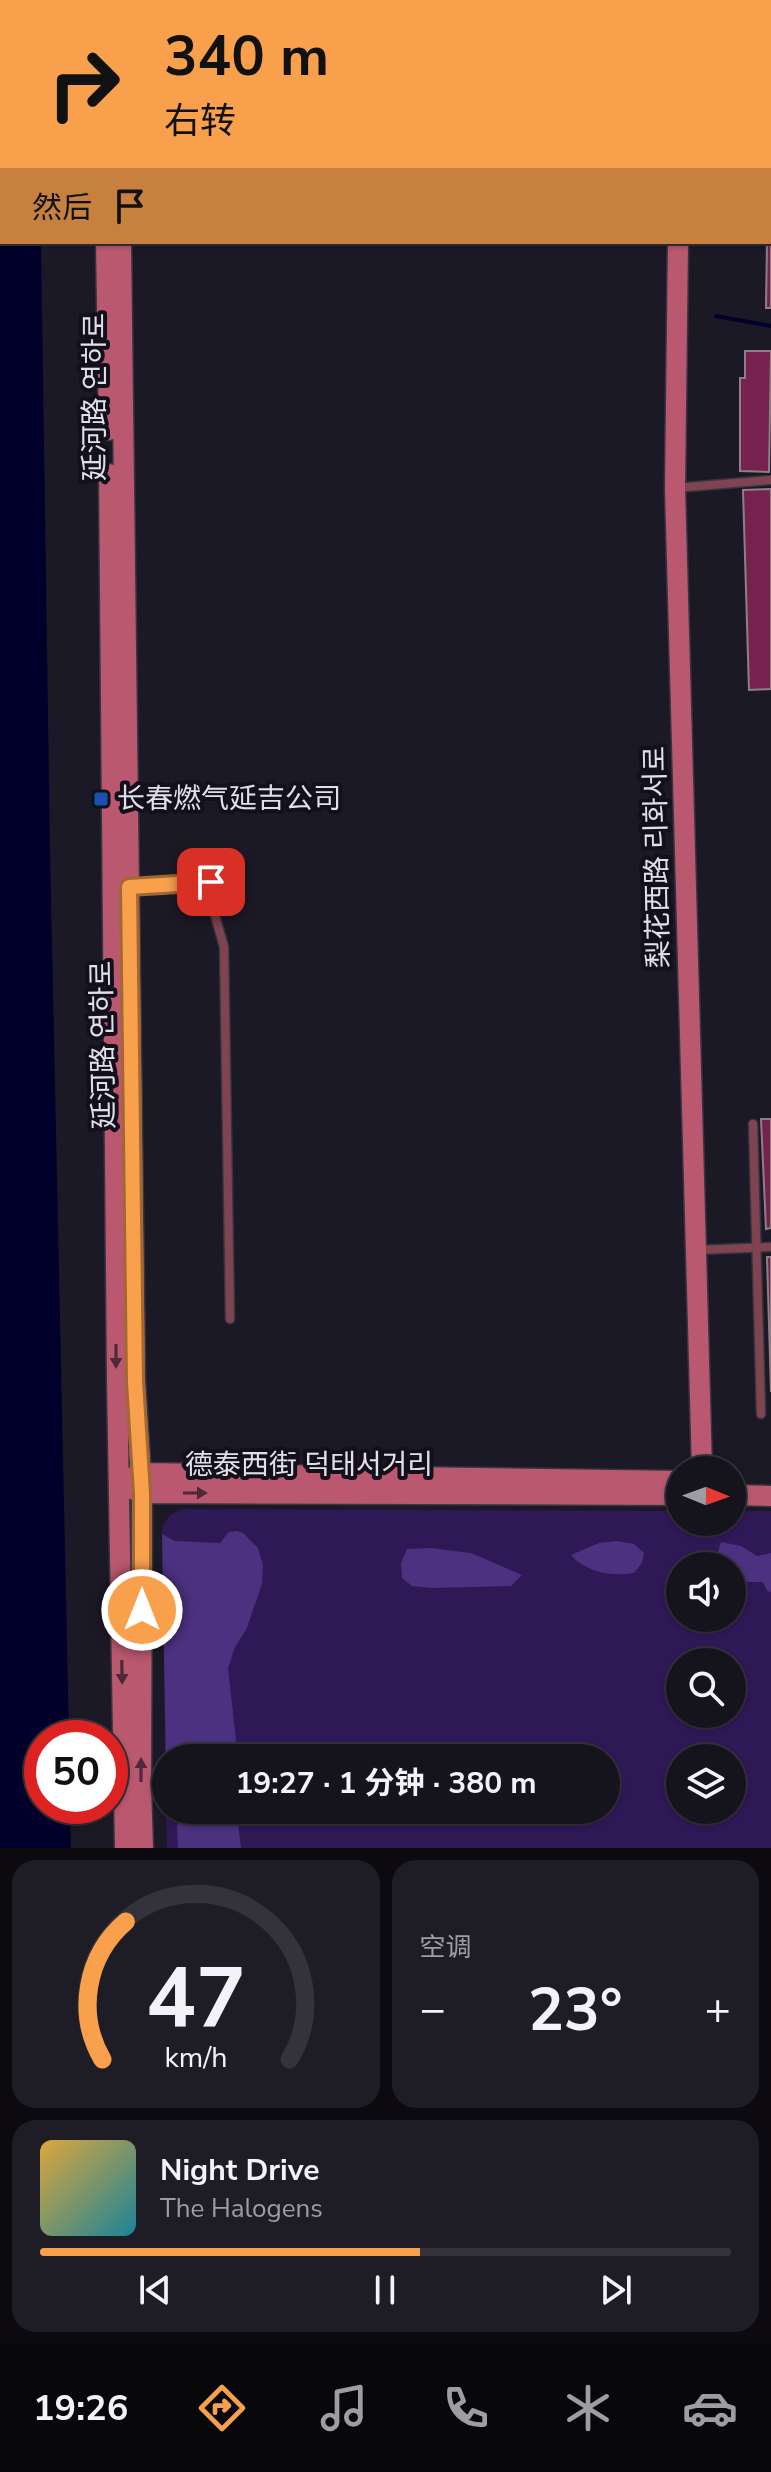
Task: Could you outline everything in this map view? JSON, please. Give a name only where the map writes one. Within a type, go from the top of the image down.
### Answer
[{"type":"main road","name":"延河路 연하로","points":[[106,244],[118,1483],[125,1848]]},
{"type":"main road","name":"延河路 연하로","points":[[121,244],[135,1382],[142,1483],[143,1848]]},
{"type":"main road","name":"梨花西路 리화서로","points":[[678,244],[675,488],[701,1456]]},
{"type":"main road","name":"德泰西街 덕태서거리","points":[[118,1483],[666,1481]]},
{"type":"main road","points":[[746,1481],[771,1482]]},
{"type":"main road","name":"德泰西街 덕태서거리","points":[[142,1483],[666,1495]]},
{"type":"main road","points":[[746,1495],[771,1496]]},
{"type":"lane","points":[[675,488],[771,480]]},
{"type":"lane","points":[[129,887],[211,882],[213,908],[224,947],[230,1319]]},
{"type":"lane","points":[[753,1124],[761,1414]]},
{"type":"lane","points":[[694,1250],[771,1247]]},
{"type":"shaded area","points":[[183,1509],[666,1511],[666,1536],[746,1536],[746,1511],[771,1511],[771,1848],[167,1848],[166,1824],[620,1824],[620,1744],[165,1744],[162,1526],[170,1515]]},
{"type":"shaded area","points":[[229,1532],[243,1533],[258,1548],[263,1565],[262,1584],[246,1630],[235,1647],[228,1668],[236,1744],[165,1744],[162,1534],[175,1541],[220,1543]]},
{"type":"shaded area","points":[[616,1541],[634,1544],[644,1553],[642,1563],[634,1573],[600,1572],[584,1566],[571,1555],[599,1543]]},
{"type":"shaded area","points":[[721,1542],[741,1546],[757,1556],[771,1553],[771,1592],[767,1591],[763,1582],[746,1582],[746,1552],[718,1552]]},
{"type":"shaded area","points":[[430,1548],[471,1553],[522,1575],[511,1586],[412,1586],[402,1578],[401,1563],[407,1549]]},
{"type":"shaded area","points":[[178,1824],[238,1824],[241,1848],[178,1848]]},
{"type":"water","points":[[0,244],[41,244],[69,1720],[24,1720],[24,1824],[70,1824],[71,1848],[0,1848]]},
{"type":"building","points":[[767,244],[771,244],[771,308],[766,308]]},
{"type":"building","points":[[745,351],[771,351],[769,472],[740,471],[740,378],[745,378]]},
{"type":"building","points":[[771,489],[771,689],[749,690],[743,490]]},
{"type":"building","points":[[761,1119],[771,1119],[771,1228],[766,1229]]},
{"type":"building","points":[[767,1257],[771,1257],[771,1392]]},
{"type":"waterway","points":[[716,316],[771,326]]},
{"type":"place","name":"长春燃气延吉公司","points":[[101,799]]},
{"type":"route","points":[[142,1610],[142,1493],[135,1382],[129,887],[211,882]]}]
